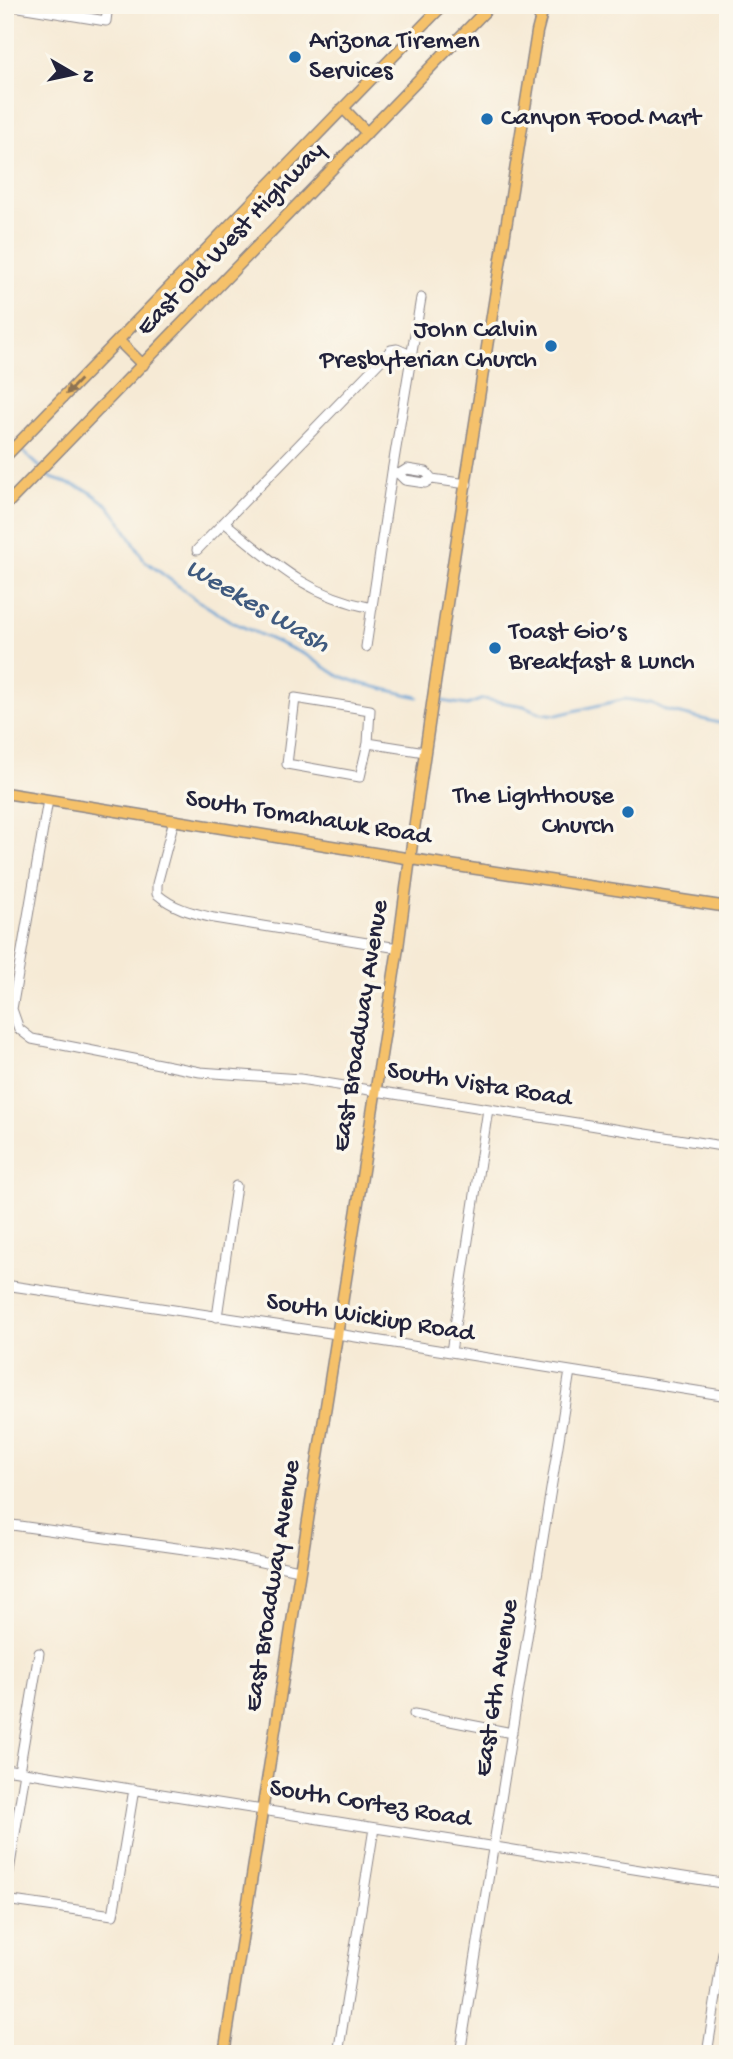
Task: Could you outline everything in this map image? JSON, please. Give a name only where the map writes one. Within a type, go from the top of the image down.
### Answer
[{"type":"main road","name":"East Old West Highway","points":[[5,457],[443,5]]},
{"type":"main road","name":"East Old West Highway","points":[[5,506],[491,5]]},
{"type":"main road","name":"East Broadway Avenue","points":[[224,2054],[398,948],[425,752],[537,32],[544,5]]},
{"type":"main road","points":[[343,108],[367,133]]},
{"type":"main road","points":[[118,341],[143,365]]},
{"type":"main road","name":"South Tomahawk Road","points":[[5,793],[409,859],[728,907]]},
{"type":"street","points":[[7,5],[106,21],[108,5]]},
{"type":"street","points":[[366,647],[396,473],[421,298]]},
{"type":"street","points":[[197,550],[391,350],[397,349],[411,355]]},
{"type":"street","points":[[396,473],[407,469],[426,472],[432,479],[467,484]]},
{"type":"street","points":[[224,522],[293,578],[344,602],[372,608]]},
{"type":"street","points":[[295,698],[370,710],[368,743],[360,777],[287,764],[295,698]]},
{"type":"street","points":[[368,743],[425,752]]},
{"type":"street","name":"South Vista Road","points":[[48,800],[12,1009],[19,1029],[32,1039],[200,1072],[300,1079],[728,1147]]},
{"type":"street","points":[[174,820],[159,873],[158,894],[187,912],[398,948]]},
{"type":"street","points":[[451,1352],[488,1109]]},
{"type":"street","points":[[217,1317],[236,1186]]},
{"type":"street","name":"South Wickiup Road","points":[[5,1285],[728,1396]]},
{"type":"street","name":"East 6th Avenue","points":[[460,2054],[570,1371]]},
{"type":"street","points":[[5,1524],[227,1555],[299,1570]]},
{"type":"street","points":[[39,1653],[5,1898],[113,1914],[134,1789]]},
{"type":"street","points":[[414,1714],[512,1733]]},
{"type":"street","name":"South Cortez Road","points":[[5,1769],[728,1884]]},
{"type":"street","points":[[338,2054],[374,1828]]},
{"type":"street","points":[[707,2054],[728,1921]]},
{"type":"waterway","name":"Weekes Wash","points":[[5,435],[14,443]]},
{"type":"waterway","name":"Weekes Wash","points":[[19,448],[40,467]]},
{"type":"waterway","name":"Weekes Wash","points":[[45,472],[51,478],[87,490],[108,505],[144,560],[197,600],[232,622],[306,655],[337,675],[418,697]]},
{"type":"waterway","name":"Weekes Wash","points":[[442,701],[467,705],[483,699],[557,715],[625,699],[651,703],[667,711],[728,725]]},
{"type":"place","name":"Arizona Tiremen Services","points":[[295,57]]},
{"type":"place","name":"Canyon Food Mart","points":[[487,119]]},
{"type":"place","name":"John Calvin Presbyterian Church","points":[[551,346]]},
{"type":"place","name":"Toast Gio’s Breakfast & Lunch","points":[[495,648]]},
{"type":"place","name":"The Lighthouse Church","points":[[628,812]]}]
